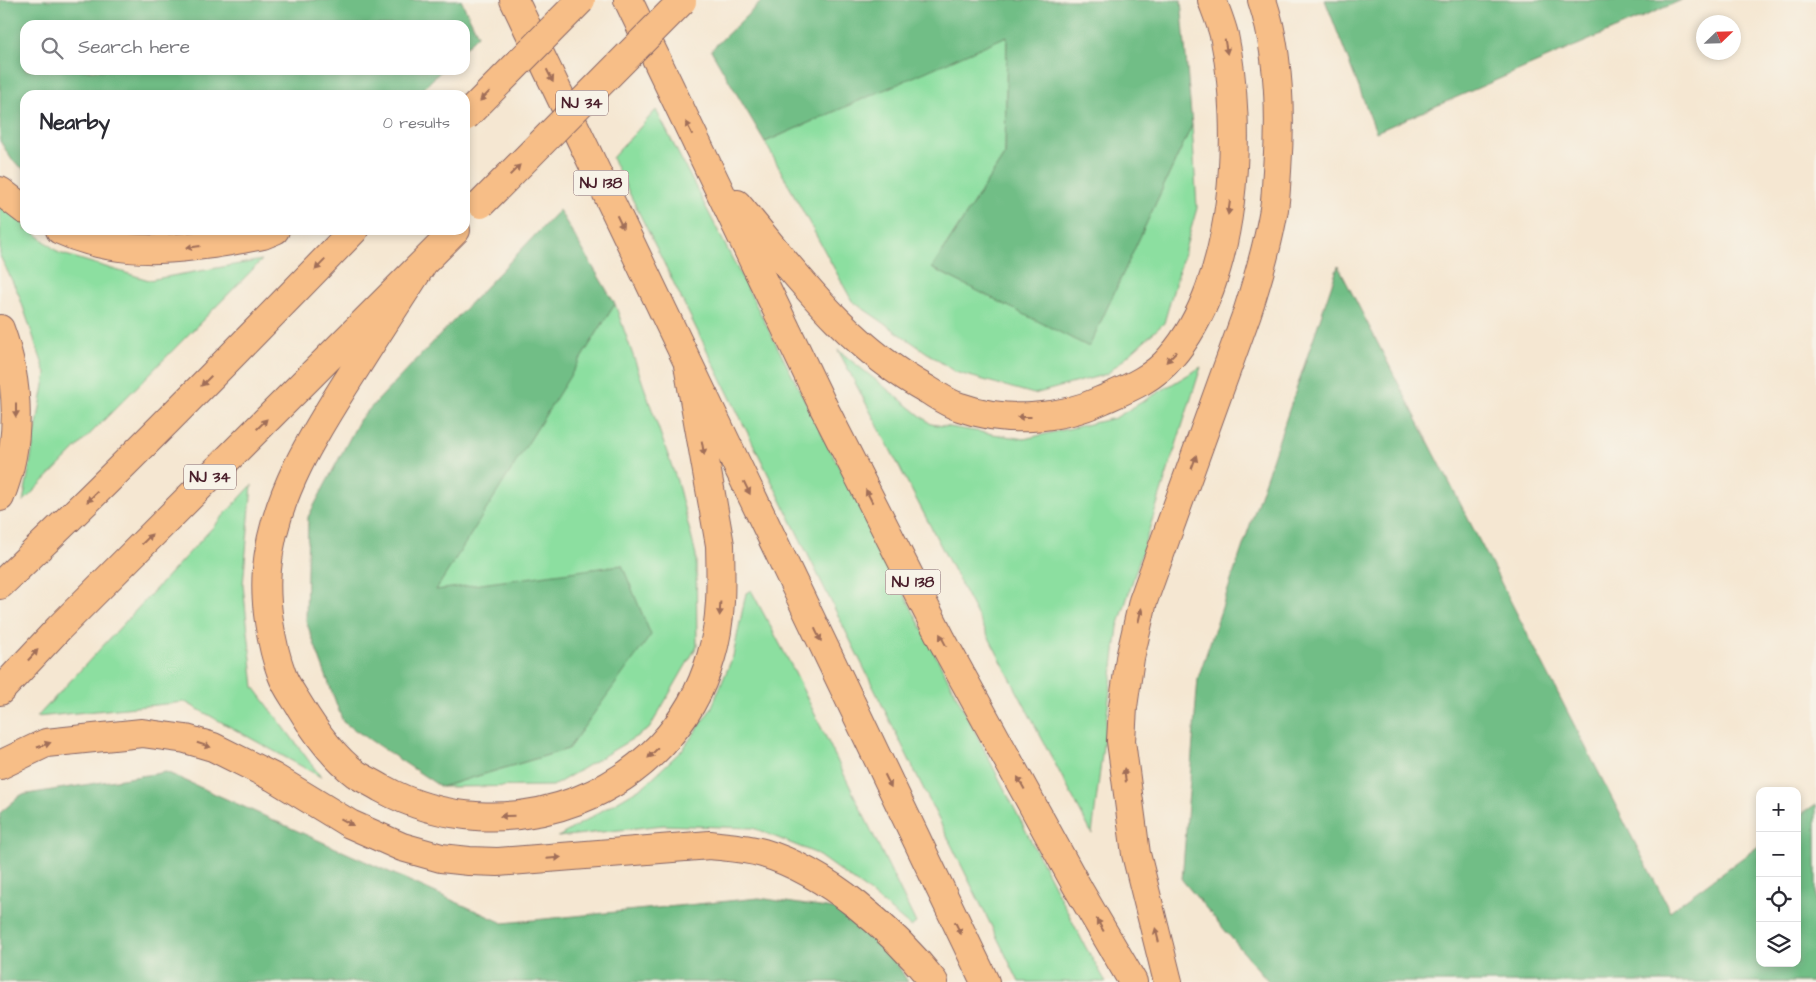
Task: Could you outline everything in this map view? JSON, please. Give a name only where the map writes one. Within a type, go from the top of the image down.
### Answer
[{"type":"highway","name":"NJ 138","points":[[514,0],[984,982]]},
{"type":"highway","points":[[470,111],[581,0]]},
{"type":"highway","name":"NJ 138","points":[[628,0],[825,410],[942,640],[1079,890],[1133,982]]},
{"type":"highway","points":[[710,172],[825,310],[847,332],[878,358],[914,382],[959,407],[992,415],[1025,417],[1065,413],[1086,407],[1143,382],[1170,360],[1187,338],[1214,275],[1227,225],[1233,180],[1234,123],[1231,75],[1224,33],[1212,0]]},
{"type":"highway","points":[[1168,982],[1136,854],[1121,741],[1123,708],[1130,658],[1143,601],[1247,313],[1261,270],[1274,208],[1280,139],[1277,78],[1271,35],[1262,0]]},
{"type":"highway","name":"NJ 34","points":[[473,212],[683,1]]},
{"type":"highway","points":[[0,191],[20,206]]},
{"type":"highway","points":[[73,235],[97,244],[125,249],[174,250],[263,235]]},
{"type":"highway","points":[[0,584],[81,507],[349,235]]},
{"type":"highway","name":"NJ 34","points":[[0,691],[66,621],[451,235]]},
{"type":"highway","points":[[422,264],[332,405],[298,465],[283,500],[272,538],[267,570],[268,608],[282,677],[312,726],[331,751],[357,774],[400,798],[426,808],[470,816],[520,816],[548,811],[590,796],[630,773],[651,755],[682,719],[699,689],[711,656],[720,615],[721,575],[720,545],[688,365]]},
{"type":"highway","points":[[0,329],[7,348],[16,392],[16,422],[11,465],[0,497]]},
{"type":"highway","points":[[0,766],[46,743],[142,733],[186,739],[212,747],[273,777],[350,824],[402,847],[441,858],[498,862],[710,845],[764,853],[814,876],[860,907],[890,932],[934,982]]},
{"type":"green space","points":[[0,0],[461,0],[478,35],[470,43],[470,20],[20,20],[20,75],[437,75],[422,90],[20,90],[20,166],[12,160],[0,141]]},
{"type":"green space","points":[[763,0],[1181,0],[1192,125],[1089,347],[932,268],[1005,154],[1007,36],[765,142],[711,50]]},
{"type":"green space","points":[[1325,0],[1682,0],[1376,132]]},
{"type":"green space","points":[[1007,35],[1005,154],[932,268],[1089,346],[1192,125],[1197,208],[1164,323],[1107,374],[1034,394],[955,372],[852,301],[765,142]]},
{"type":"green space","points":[[656,110],[1085,946],[1106,982],[1019,982],[612,158]]},
{"type":"green space","points":[[0,205],[20,221],[20,235],[37,235],[59,253],[149,280],[262,260],[23,502],[46,374],[19,295],[0,256]]},
{"type":"green space","points":[[559,210],[615,304],[436,590],[622,565],[651,635],[568,749],[441,787],[343,722],[306,621],[308,517],[360,419]]},
{"type":"green space","points":[[1338,266],[1670,911],[1756,848],[1756,967],[1801,967],[1801,814],[1816,804],[1816,982],[1269,982],[1182,880],[1198,678]]},
{"type":"green space","points":[[615,304],[677,481],[696,555],[697,646],[649,729],[553,786],[441,787],[568,749],[435,590]]},
{"type":"green space","points":[[838,350],[931,424],[1024,439],[1115,418],[1201,367],[1118,627],[1092,834]]},
{"type":"green space","points":[[252,485],[243,585],[254,687],[321,777],[185,702],[37,717]]},
{"type":"green space","points":[[751,590],[791,665],[916,923],[911,927],[864,888],[815,853],[753,828],[663,825],[558,837],[645,785],[683,749],[711,709],[733,656],[746,593]]},
{"type":"green space","points":[[166,772],[503,923],[759,898],[867,914],[908,982],[0,982],[0,813],[21,795]]}]
